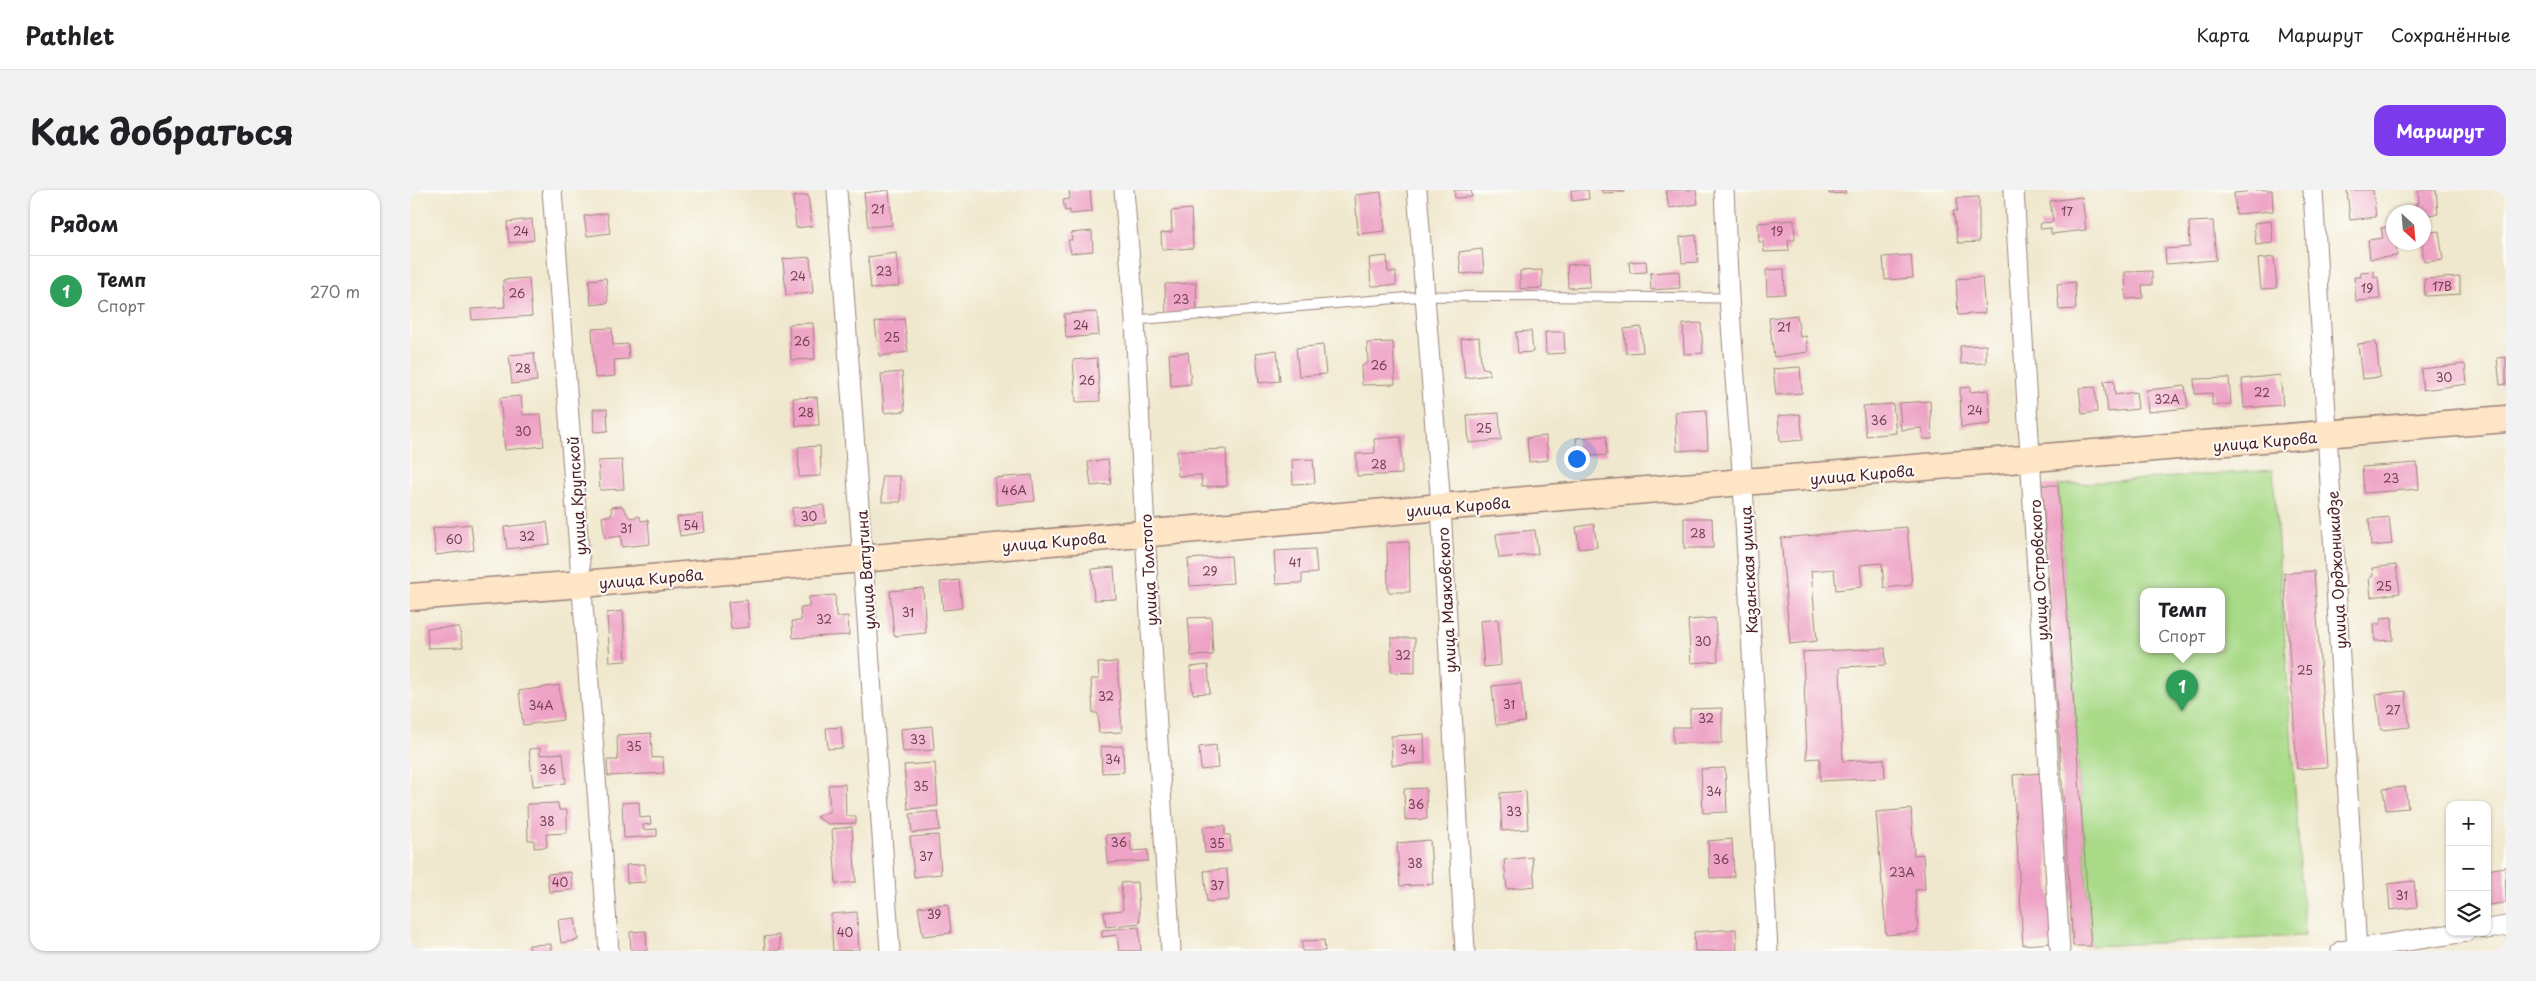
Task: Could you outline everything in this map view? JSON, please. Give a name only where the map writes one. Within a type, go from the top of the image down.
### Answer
[{"type":"street","name":"улица Крупской","points":[[552,190],[609,951]]},
{"type":"street","name":"улица Ватутина","points":[[837,190],[890,951]]},
{"type":"street","name":"улица Толстого","points":[[1124,190],[1135,320],[1145,533],[1171,951]]},
{"type":"street","name":"улица Маяковского","points":[[1417,190],[1441,507],[1465,951]]},
{"type":"street","name":"Казанская улица","points":[[1724,190],[1729,298],[1743,484],[1768,951]]},
{"type":"street","name":"улица Островского","points":[[2014,190],[2060,951]]},
{"type":"street","name":"улица Орджоникидзе","points":[[2313,190],[2329,436],[2352,951]]},
{"type":"street","name":"улица Кирова","points":[[410,597],[583,584],[1441,507],[2329,436],[2506,419]]},
{"type":"street","points":[[2491,928],[2506,926]]},
{"type":"street","points":[[2352,951],[2446,935]]},
{"type":"lane","points":[[1135,320],[1426,296],[1729,298]]},
{"type":"green space","points":[[2273,470],[2305,936],[2091,946],[2058,485]]},
{"type":"building","points":[[889,190],[892,225],[868,227],[864,193]]},
{"type":"building","points":[[1069,190],[1090,190],[1092,212],[1070,214],[1070,210],[1065,211],[1063,200],[1070,199]]},
{"type":"building","points":[[1454,190],[1471,190],[1472,197],[1455,198]]},
{"type":"building","points":[[1571,190],[1588,190],[1589,199],[1572,201]]},
{"type":"building","points":[[1602,190],[1625,190],[1625,192],[1602,193]]},
{"type":"building","points":[[1666,190],[1696,190],[1698,204],[1669,208]]},
{"type":"building","points":[[1829,190],[1845,190],[1846,193],[1829,194]]},
{"type":"building","points":[[2246,190],[2272,190],[2273,211],[2236,214],[2234,193],[2246,192]]},
{"type":"building","points":[[2347,190],[2373,190],[2376,217],[2350,220]]},
{"type":"building","points":[[2418,190],[2436,190],[2438,214],[2431,214],[2431,205],[2416,205],[2416,203],[2419,203]]},
{"type":"building","points":[[1381,192],[1385,231],[1358,234],[1355,195]]},
{"type":"building","points":[[808,195],[812,226],[796,228],[793,197]]},
{"type":"building","points":[[1979,197],[1979,242],[1958,243],[1953,211],[1957,211],[1957,198]]},
{"type":"building","points":[[2082,197],[2086,230],[2051,234],[2051,228],[2041,229],[2040,223],[2053,222],[2050,201]]},
{"type":"building","points":[[1191,209],[1193,248],[1162,250],[1161,233],[1172,232],[1171,211]]},
{"type":"building","points":[[607,213],[610,233],[587,236],[584,216]]},
{"type":"building","points":[[532,219],[534,240],[509,243],[507,222]]},
{"type":"building","points":[[1794,220],[1795,240],[1788,240],[1789,251],[1764,252],[1763,242],[1759,242],[1758,223]]},
{"type":"building","points":[[2213,221],[2216,260],[2166,264],[2165,249],[2190,247],[2189,222]]},
{"type":"building","points":[[2271,221],[2273,243],[2256,245],[2254,223]]},
{"type":"building","points":[[2386,227],[2386,250],[2397,250],[2397,256],[2370,259],[2368,240],[2383,238],[2381,228]]},
{"type":"building","points":[[1092,231],[1093,251],[1071,253],[1068,240],[1072,240],[1071,233]]},
{"type":"building","points":[[2439,231],[2443,260],[2424,262],[2423,250],[2431,250],[2431,232]]},
{"type":"building","points":[[1696,235],[1698,262],[1682,263],[1680,237]]},
{"type":"building","points":[[1482,249],[1484,272],[1461,274],[1459,252]]},
{"type":"building","points":[[896,253],[899,286],[871,289],[868,257]]},
{"type":"building","points":[[1911,255],[1913,278],[1885,280],[1883,257]]},
{"type":"building","points":[[1387,256],[1388,272],[1396,272],[1396,285],[1371,286],[1369,258]]},
{"type":"building","points":[[810,257],[813,293],[786,295],[783,259]]},
{"type":"building","points":[[2274,257],[2277,288],[2261,289],[2258,259]]},
{"type":"building","points":[[1646,261],[1647,272],[1630,273],[1629,262]]},
{"type":"building","points":[[1589,263],[1590,287],[1568,288],[1567,265]]},
{"type":"building","points":[[1784,269],[1785,294],[1767,295],[1766,270]]},
{"type":"building","points":[[1542,270],[1542,288],[1520,289],[1520,271]]},
{"type":"building","points":[[1679,271],[1680,288],[1651,290],[1650,273]]},
{"type":"building","points":[[2152,271],[2152,285],[2142,285],[2143,298],[2126,299],[2125,272]]},
{"type":"building","points":[[2374,271],[2374,278],[2378,277],[2380,299],[2356,301],[2354,277],[2361,277],[2360,272]]},
{"type":"building","points":[[1982,277],[1985,313],[1958,315],[1956,279]]},
{"type":"building","points":[[2460,277],[2460,294],[2425,296],[2424,279]]},
{"type":"building","points":[[529,278],[532,316],[472,320],[471,309],[505,307],[503,280]]},
{"type":"building","points":[[606,278],[608,303],[591,305],[589,280]]},
{"type":"building","points":[[2075,282],[2076,309],[2059,310],[2057,284]]},
{"type":"building","points":[[1196,283],[1197,313],[1166,314],[1165,284]]},
{"type":"building","points":[[1097,312],[1099,335],[1066,338],[1064,314]]},
{"type":"building","points":[[1797,315],[1800,337],[1806,336],[1808,352],[1774,357],[1769,318]]},
{"type":"building","points":[[904,319],[908,352],[879,356],[875,322]]},
{"type":"building","points":[[813,323],[815,359],[791,360],[789,324]]},
{"type":"building","points":[[1701,323],[1703,353],[1684,354],[1683,324]]},
{"type":"building","points":[[1641,327],[1643,352],[1626,353],[1624,329]]},
{"type":"building","points":[[612,328],[613,345],[628,344],[629,359],[614,360],[615,376],[595,378],[592,329]]},
{"type":"building","points":[[1531,331],[1533,352],[1518,353],[1516,332]]},
{"type":"building","points":[[1545,332],[1564,332],[1565,353],[1546,354]]},
{"type":"building","points":[[1479,337],[1481,363],[1483,368],[1489,369],[1490,375],[1465,378],[1461,339]]},
{"type":"building","points":[[1393,342],[1395,384],[1362,385],[1361,367],[1368,362],[1367,343]]},
{"type":"building","points":[[2376,342],[2380,377],[2362,379],[2358,344]]},
{"type":"building","points":[[1323,345],[1326,374],[1299,376],[1296,348]]},
{"type":"building","points":[[1986,345],[1986,363],[1961,364],[1960,346]]},
{"type":"building","points":[[1277,350],[1280,381],[1259,383],[1256,353]]},
{"type":"building","points":[[1188,352],[1191,384],[1171,386],[1169,354]]},
{"type":"building","points":[[534,353],[537,381],[512,384],[509,355]]},
{"type":"building","points":[[2506,357],[2506,384],[2500,385],[2497,358]]},
{"type":"building","points":[[1097,358],[1100,401],[1076,402],[1073,360]]},
{"type":"building","points":[[2465,364],[2467,384],[2423,390],[2421,369]]},
{"type":"building","points":[[1800,367],[1802,393],[1776,395],[1773,369]]},
{"type":"building","points":[[902,372],[905,411],[884,413],[881,374]]},
{"type":"building","points":[[2280,375],[2283,405],[2244,408],[2242,379]]},
{"type":"building","points":[[2229,378],[2231,404],[2212,405],[2212,393],[2195,394],[2194,379]]},
{"type":"building","points":[[2114,380],[2115,395],[2136,392],[2138,409],[2108,412],[2104,381]]},
{"type":"building","points":[[2185,386],[2188,408],[2148,412],[2146,390]]},
{"type":"building","points":[[1970,387],[1970,392],[1988,390],[1991,424],[1961,427],[1960,388]]},
{"type":"building","points":[[2095,387],[2097,412],[2082,414],[2079,388]]},
{"type":"building","points":[[521,396],[523,415],[541,414],[544,446],[505,450],[500,398]]},
{"type":"building","points":[[817,397],[819,425],[796,426],[793,398]]},
{"type":"building","points":[[1930,401],[1932,439],[1923,439],[1922,428],[1901,430],[1899,403]]},
{"type":"building","points":[[1893,404],[1896,433],[1866,436],[1863,406]]},
{"type":"building","points":[[593,409],[607,409],[608,431],[594,432]]},
{"type":"building","points":[[1706,410],[1708,449],[1677,451],[1675,412]]},
{"type":"building","points":[[1499,413],[1501,440],[1469,443],[1467,415]]},
{"type":"building","points":[[1800,414],[1803,440],[1780,442],[1778,416]]},
{"type":"building","points":[[1546,436],[1548,460],[1529,462],[1527,438]]},
{"type":"building","points":[[1606,436],[1607,455],[1577,457],[1576,438]]},
{"type":"building","points":[[1401,437],[1402,474],[1357,476],[1356,454],[1375,453],[1374,439]]},
{"type":"building","points":[[820,446],[821,476],[799,477],[798,447]]},
{"type":"building","points":[[1226,449],[1227,486],[1202,487],[1201,475],[1178,476],[1177,451]]},
{"type":"building","points":[[1313,459],[1315,483],[1293,484],[1292,460]]},
{"type":"building","points":[[622,460],[624,489],[600,490],[598,461]]},
{"type":"building","points":[[1108,460],[1111,484],[1091,486],[1088,462]]},
{"type":"building","points":[[2417,463],[2419,489],[2364,493],[2362,467]]},
{"type":"building","points":[[1032,475],[1035,501],[997,505],[994,478]]},
{"type":"building","points":[[882,476],[900,476],[901,502],[882,502]]},
{"type":"building","points":[[2042,485],[2058,485],[2091,946],[2073,946]]},
{"type":"building","points":[[824,505],[826,523],[794,526],[792,508]]},
{"type":"building","points":[[622,506],[630,518],[640,516],[641,521],[648,520],[650,544],[622,547],[621,536],[605,538],[602,517],[612,515],[611,507]]},
{"type":"building","points":[[703,514],[705,532],[680,536],[677,517]]},
{"type":"building","points":[[2389,517],[2392,544],[2371,546],[2369,519]]},
{"type":"building","points":[[1684,518],[1712,518],[1713,548],[1684,548]]},
{"type":"building","points":[[547,522],[550,544],[507,549],[504,527]]},
{"type":"building","points":[[471,524],[474,550],[436,555],[433,528]]},
{"type":"building","points":[[1594,524],[1597,547],[1579,549],[1576,527]]},
{"type":"building","points":[[1907,527],[1912,585],[1884,588],[1882,563],[1860,565],[1862,587],[1836,590],[1834,569],[1811,571],[1817,641],[1790,644],[1781,538]]},
{"type":"building","points":[[1535,530],[1538,554],[1499,558],[1496,534]]},
{"type":"building","points":[[1409,542],[1410,592],[1388,592],[1387,543]]},
{"type":"building","points":[[1315,549],[1317,573],[1302,574],[1302,583],[1276,584],[1274,551]]},
{"type":"building","points":[[1231,556],[1233,583],[1190,586],[1188,559]]},
{"type":"building","points":[[2396,565],[2400,593],[2371,597],[2369,578],[2373,576],[2372,568]]},
{"type":"building","points":[[1114,567],[1116,599],[1094,600],[1092,569]]},
{"type":"building","points":[[2314,571],[2327,767],[2297,769],[2284,573]]},
{"type":"building","points":[[959,580],[962,608],[943,610],[940,582]]},
{"type":"building","points":[[923,588],[926,633],[894,636],[890,591]]},
{"type":"building","points":[[835,595],[836,617],[848,616],[849,635],[793,638],[792,621],[801,621],[800,608],[809,607],[809,597]]},
{"type":"building","points":[[747,600],[749,627],[731,629],[728,602]]},
{"type":"building","points":[[623,611],[626,661],[610,662],[607,613]]},
{"type":"building","points":[[1211,617],[1213,655],[1191,656],[1188,618]]},
{"type":"building","points":[[2392,617],[2393,640],[2375,641],[2374,624],[2381,624],[2381,618]]},
{"type":"building","points":[[1715,618],[1718,661],[1691,663],[1688,620]]},
{"type":"building","points":[[1498,619],[1501,665],[1484,667],[1480,621]]},
{"type":"building","points":[[459,627],[463,647],[428,648],[427,628]]},
{"type":"building","points":[[1391,638],[1415,638],[1415,673],[1391,672]]},
{"type":"building","points":[[1885,648],[1886,665],[1840,667],[1843,761],[1884,759],[1885,778],[1820,781],[1820,758],[1807,759],[1803,652]]},
{"type":"building","points":[[1117,662],[1122,732],[1099,733],[1098,713],[1093,713],[1091,679],[1099,679],[1098,663]]},
{"type":"building","points":[[1208,665],[1210,693],[1193,694],[1190,667]]},
{"type":"building","points":[[1521,683],[1525,722],[1496,725],[1492,686]]},
{"type":"building","points":[[559,685],[563,720],[523,725],[519,691]]},
{"type":"building","points":[[2405,691],[2410,727],[2381,730],[2376,694]]},
{"type":"building","points":[[1722,708],[1722,743],[1673,743],[1673,727],[1690,727],[1690,709]]},
{"type":"building","points":[[932,726],[934,750],[903,752],[901,729]]},
{"type":"building","points":[[841,727],[843,748],[828,749],[826,728]]},
{"type":"building","points":[[651,733],[652,758],[663,757],[664,773],[608,776],[607,760],[618,760],[617,735]]},
{"type":"building","points":[[1424,734],[1425,763],[1392,765],[1391,736]]},
{"type":"building","points":[[1216,745],[1218,768],[1201,770],[1199,747]]},
{"type":"building","points":[[1123,746],[1124,772],[1102,773],[1101,747]]},
{"type":"building","points":[[540,748],[540,755],[563,753],[566,783],[533,786],[529,749]]},
{"type":"building","points":[[935,763],[938,806],[908,809],[904,765]]},
{"type":"building","points":[[1725,768],[1727,812],[1703,813],[1701,769]]},
{"type":"building","points":[[2042,773],[2053,943],[2023,945],[2013,775]]},
{"type":"building","points":[[845,784],[846,816],[856,816],[856,823],[828,824],[816,817],[830,811],[828,785]]},
{"type":"building","points":[[2405,787],[2408,808],[2386,810],[2383,789]]},
{"type":"building","points":[[1426,788],[1427,819],[1405,820],[1404,789]]},
{"type":"building","points":[[1526,791],[1528,829],[1502,831],[1500,793]]},
{"type":"building","points":[[639,802],[640,818],[650,817],[651,824],[643,825],[643,830],[657,829],[657,836],[624,838],[622,803]]},
{"type":"building","points":[[558,803],[559,810],[567,810],[567,833],[546,834],[547,847],[534,848],[534,840],[528,840],[527,804]]},
{"type":"building","points":[[1911,809],[1914,855],[1923,854],[1925,889],[1915,890],[1918,932],[1886,935],[1876,812]]},
{"type":"building","points":[[938,811],[940,830],[912,833],[910,814]]},
{"type":"building","points":[[1225,826],[1225,835],[1230,835],[1231,851],[1205,853],[1203,827]]},
{"type":"building","points":[[852,827],[856,882],[836,884],[832,829]]},
{"type":"building","points":[[1130,833],[1131,851],[1148,850],[1148,861],[1108,863],[1106,835]]},
{"type":"building","points":[[938,835],[941,874],[914,877],[910,837]]},
{"type":"building","points":[[1732,839],[1734,877],[1710,878],[1708,841]]},
{"type":"building","points":[[1430,840],[1433,884],[1400,886],[1397,843]]},
{"type":"building","points":[[1532,857],[1535,886],[1507,889],[1504,860]]},
{"type":"building","points":[[645,864],[646,882],[627,883],[626,865]]},
{"type":"building","points":[[2505,867],[2506,903],[2491,905],[2491,869]]},
{"type":"building","points":[[1227,869],[1229,900],[1207,902],[1204,871]]},
{"type":"building","points":[[571,872],[573,890],[549,892],[547,874]]},
{"type":"building","points":[[2414,881],[2417,907],[2390,910],[2388,884]]},
{"type":"building","points":[[1137,882],[1140,923],[1106,927],[1104,912],[1123,910],[1121,883]]},
{"type":"building","points":[[948,904],[951,933],[923,936],[918,907]]},
{"type":"building","points":[[857,912],[859,950],[833,951],[831,914]]},
{"type":"building","points":[[575,918],[578,940],[561,943],[558,920]]},
{"type":"building","points":[[1139,927],[1141,951],[1119,951],[1117,935],[1102,937],[1102,930]]},
{"type":"building","points":[[1736,929],[1737,951],[1695,951],[1694,932]]},
{"type":"building","points":[[646,931],[647,951],[631,951],[630,932]]},
{"type":"building","points":[[779,935],[780,950],[765,951],[764,937]]},
{"type":"building","points":[[1324,940],[1325,951],[1302,951],[1302,941]]},
{"type":"building","points":[[551,944],[551,951],[530,951],[529,945]]},
{"type":"place","name":"Темп","points":[[2182,711]]}]
